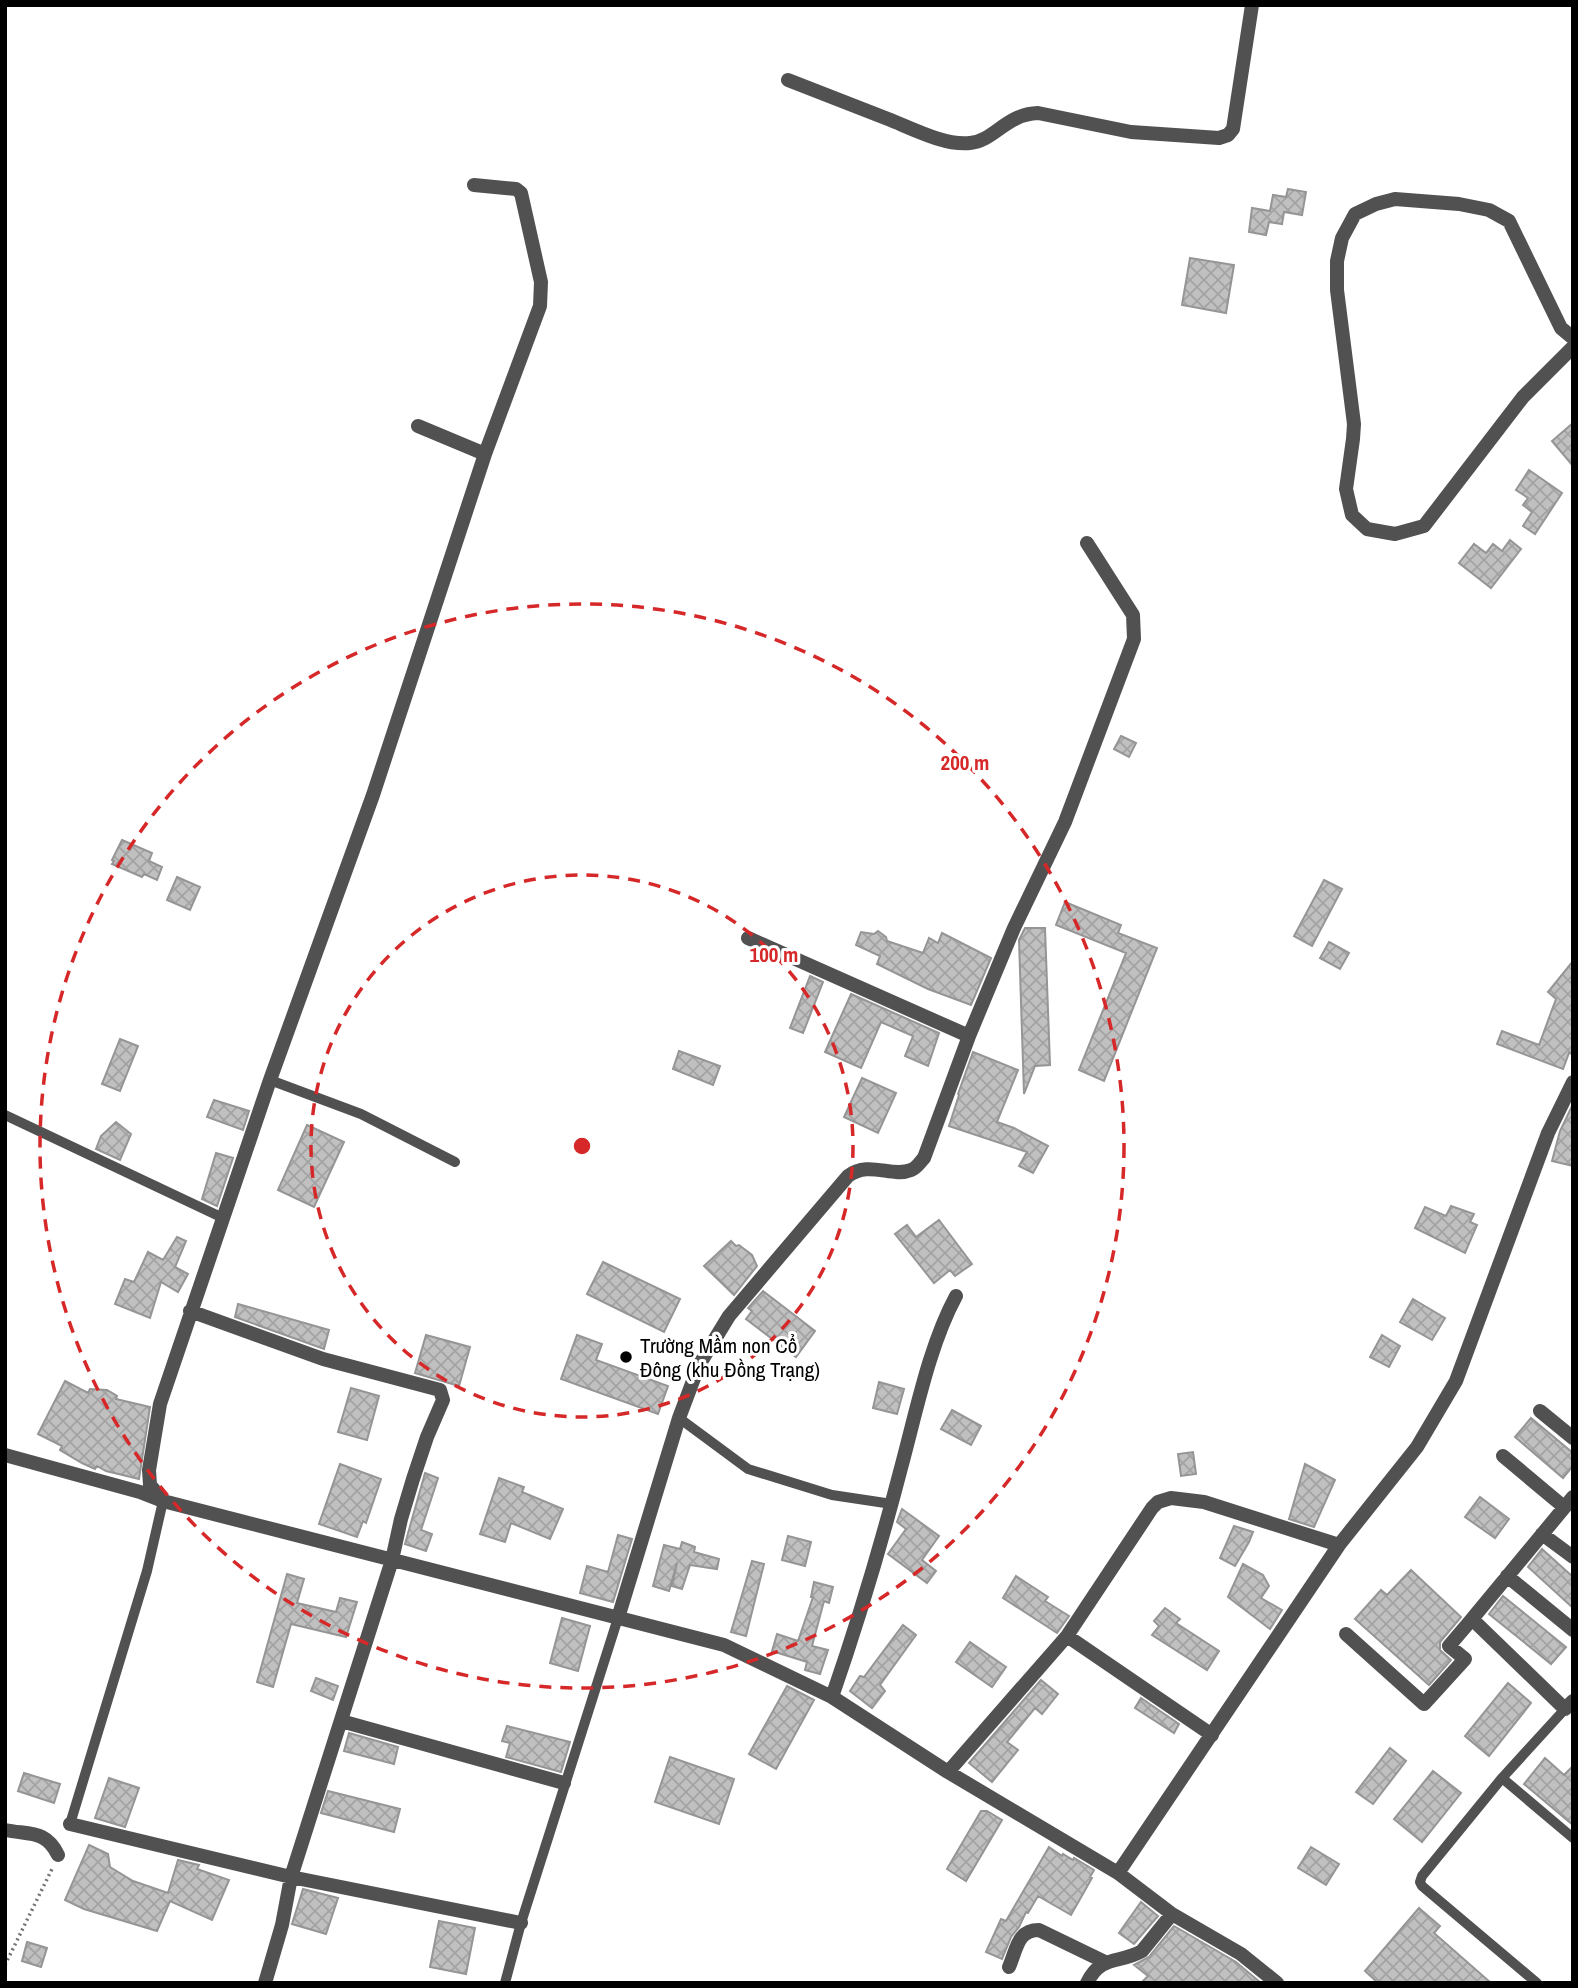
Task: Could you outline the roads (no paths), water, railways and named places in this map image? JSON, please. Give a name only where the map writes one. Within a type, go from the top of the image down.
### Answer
[{"type":"street","points":[[788,80],[923,133],[959,144],[977,142],[1015,118],[1038,113],[1113,129],[1219,138],[1228,135],[1233,129],[1252,5]]},
{"type":"street","points":[[163,1502],[150,1485],[149,1470],[160,1404],[270,1080],[373,794],[485,454],[540,306],[541,282],[521,193],[516,189],[474,185]]},
{"type":"street","points":[[1573,338],[1561,328],[1509,221],[1489,210],[1459,204],[1395,199],[1376,204],[1355,215],[1342,238],[1336,261],[1337,290],[1354,424],[1346,489],[1352,515],[1367,529],[1395,534],[1424,526],[1523,397],[1573,347]]},
{"type":"street","points":[[418,426],[485,454]]},
{"type":"street","points":[[618,1618],[679,1418],[699,1364],[729,1316],[839,1185],[855,1171],[911,1170],[924,1157],[1013,928],[1065,822],[1134,639],[1133,615],[1087,543]]},
{"type":"street","points":[[748,938],[969,1036]]},
{"type":"street","points":[[1118,1872],[1339,1545],[1417,1447],[1456,1381],[1548,1132],[1573,1083]]},
{"type":"street","points":[[832,1697],[892,1504],[939,1334],[956,1296]]},
{"type":"street","points":[[190,1311],[323,1359],[440,1390],[443,1400],[427,1437],[409,1492],[392,1560],[291,1877],[282,1924],[265,1983]]},
{"type":"street","points":[[1540,1411],[1573,1438]]},
{"type":"street","points":[[5,1455],[140,1492],[163,1502],[724,1645],[832,1697],[948,1772],[1118,1872],[1172,1914],[1241,1954],[1277,1983]]},
{"type":"street","points":[[1346,1634],[1424,1704],[1465,1659],[1449,1646],[1568,1502],[1503,1456]]},
{"type":"street","points":[[948,1772],[1068,1636],[1152,1508],[1165,1499],[1204,1502],[1339,1545]]},
{"type":"street","points":[[1542,1534],[1573,1557]]},
{"type":"street","points":[[1507,1576],[1573,1630]]},
{"type":"street","points":[[1472,1619],[1569,1705]]},
{"type":"street","points":[[1068,1636],[1212,1735]]},
{"type":"street","points":[[341,1721],[564,1783]]},
{"type":"street","points":[[70,1824],[291,1877],[521,1923]]},
{"type":"street","points":[[5,1830],[40,1835],[52,1842],[58,1855]]},
{"type":"street","points":[[1087,1983],[1094,1971],[1105,1962],[1142,1951],[1172,1914]]},
{"type":"street","points":[[1009,1967],[1023,1934],[1030,1930],[1040,1930],[1105,1962]]},
{"type":"lane","points":[[270,1080],[361,1114],[454,1162]]},
{"type":"lane","points":[[5,1115],[223,1219]]},
{"type":"lane","points":[[679,1418],[748,1469],[832,1495],[892,1504]]},
{"type":"lane","points":[[70,1824],[146,1571],[163,1502]]},
{"type":"lane","points":[[505,1983],[564,1783],[618,1618]]},
{"type":"lane","points":[[1537,1983],[1420,1882],[1422,1875],[1502,1778],[1569,1705]]},
{"type":"lane","points":[[1502,1778],[1573,1838]]},
{"type":"place","name":"Trường Mầm non Cổ Đông (khu Đồng Trạng)","points":[[626,1357]]}]
